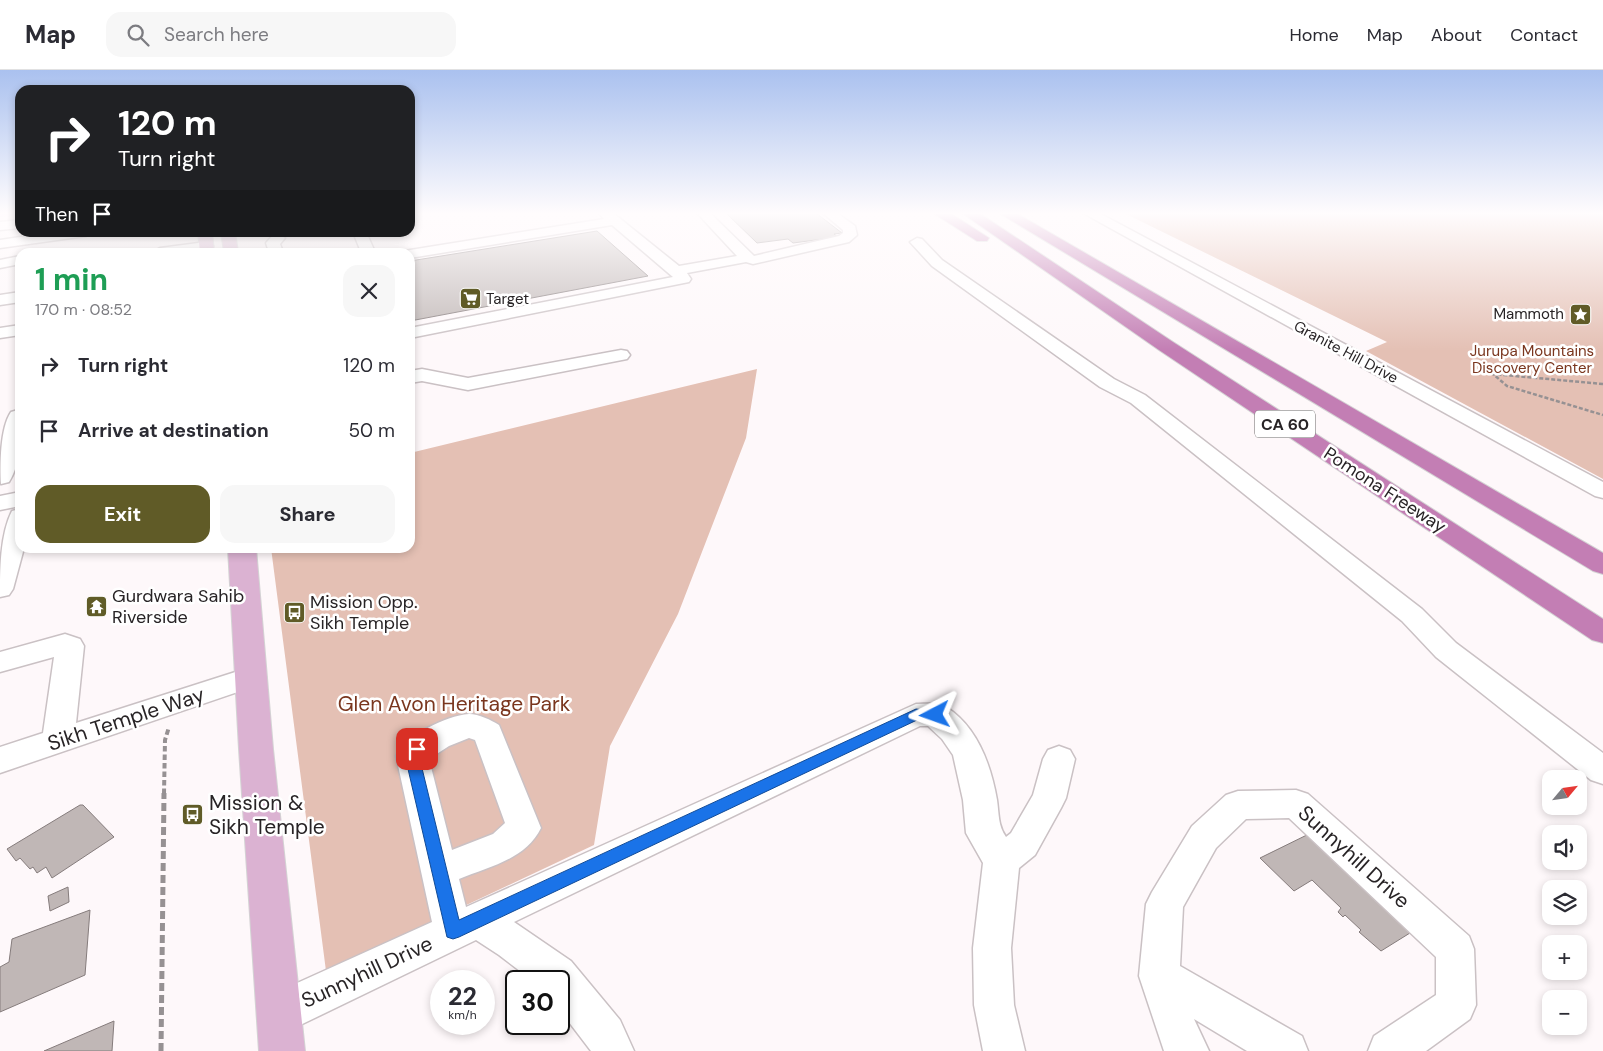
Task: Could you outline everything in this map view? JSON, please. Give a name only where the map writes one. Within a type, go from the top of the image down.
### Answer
[{"type":"highway","points":[[1018,259],[1166,346]]},
{"type":"highway","name":"Pomona Freeway","points":[[1037,259],[1166,346],[1603,633]]},
{"type":"highway","name":"CA 60","points":[[1095,259],[1603,565]]},
{"type":"main road","points":[[242,553],[282,1051]]},
{"type":"street","points":[[415,332],[684,279],[661,259]]},
{"type":"street","points":[[676,271],[743,259]]},
{"type":"street","points":[[934,259],[1055,344],[1069,357],[1107,383],[1138,399],[1412,615],[1446,650],[1603,771]]},
{"type":"street","name":"Granite Hill Drive","points":[[1174,259],[1603,491]]},
{"type":"street","points":[[0,264],[15,261]]},
{"type":"street","points":[[0,276],[15,274]]},
{"type":"street","points":[[0,300],[15,298]]},
{"type":"street","points":[[0,333],[15,331]]},
{"type":"street","points":[[415,376],[422,375],[468,384],[621,355]]},
{"type":"street","points":[[1,477],[10,421]]},
{"type":"street","points":[[0,503],[15,500]]},
{"type":"street","points":[[0,589],[4,557],[15,529]]},
{"type":"street","points":[[0,662],[66,644],[70,646],[58,741]]},
{"type":"street","name":"Sikh Temple Way","points":[[0,760],[251,677]]},
{"type":"street","name":"Sunnyhill Drive","points":[[279,1013],[916,715],[935,715],[953,731],[968,752],[980,800],[983,833],[996,854],[1002,856]]},
{"type":"street","points":[[1004,1051],[994,1006],[992,948],[1002,856],[1007,857],[1023,844],[1049,798],[1059,759]]},
{"type":"street","name":"Sunnyhill Drive","points":[[1188,1051],[1181,1042],[1159,976],[1165,904],[1204,837],[1238,805],[1296,804],[1455,949],[1456,1005],[1390,1051]]},
{"type":"street","points":[[439,871],[465,926],[513,942],[557,975],[605,1035],[613,1051]]},
{"type":"street","points":[[1159,976],[1287,1051]]},
{"type":"path","points":[[1603,384],[1493,374],[1508,386],[1603,415]]},
{"type":"path","points":[[161,1051],[165,740],[177,701]]},
{"type":"green space","name":"Jurupa Mountains Discovery Center","points":[[1217,259],[1603,259],[1603,479],[1366,351],[1387,342]]},
{"type":"green space","name":"Glen Avon Heritage Park","points":[[757,369],[746,438],[678,614],[610,746],[594,845],[326,971],[272,553],[415,553],[415,452]]},
{"type":"building","name":"Target","points":[[628,259],[648,276],[415,320],[415,260]]},
{"type":"building","points":[[80,805],[83,805],[114,837],[52,878],[46,867],[37,873],[33,867],[30,869],[20,858],[16,861],[7,849]]},
{"type":"building","points":[[1317,830],[1418,928],[1381,951],[1359,932],[1361,930],[1345,915],[1343,917],[1338,912],[1341,908],[1312,880],[1294,891],[1260,858]]},
{"type":"building","points":[[68,887],[69,902],[50,911],[48,896]]},
{"type":"building","points":[[90,910],[85,975],[0,1012],[0,967],[9,962],[12,939]]},
{"type":"building","points":[[114,1021],[112,1051],[44,1051]]},
{"type":"place","name":"Target","points":[[470,299]]},
{"type":"place","name":"Mammoth","points":[[1580,314]]},
{"type":"place","name":"Gurdwara Sahib Riverside","points":[[96,606]]},
{"type":"place","name":"Mission Opp. Sikh Temple","points":[[294,612]]},
{"type":"place","name":"Mission & Sikh Temple","points":[[193,815]]},
{"type":"route","points":[[417,749],[412,756],[453,931],[916,715],[935,715]]}]
